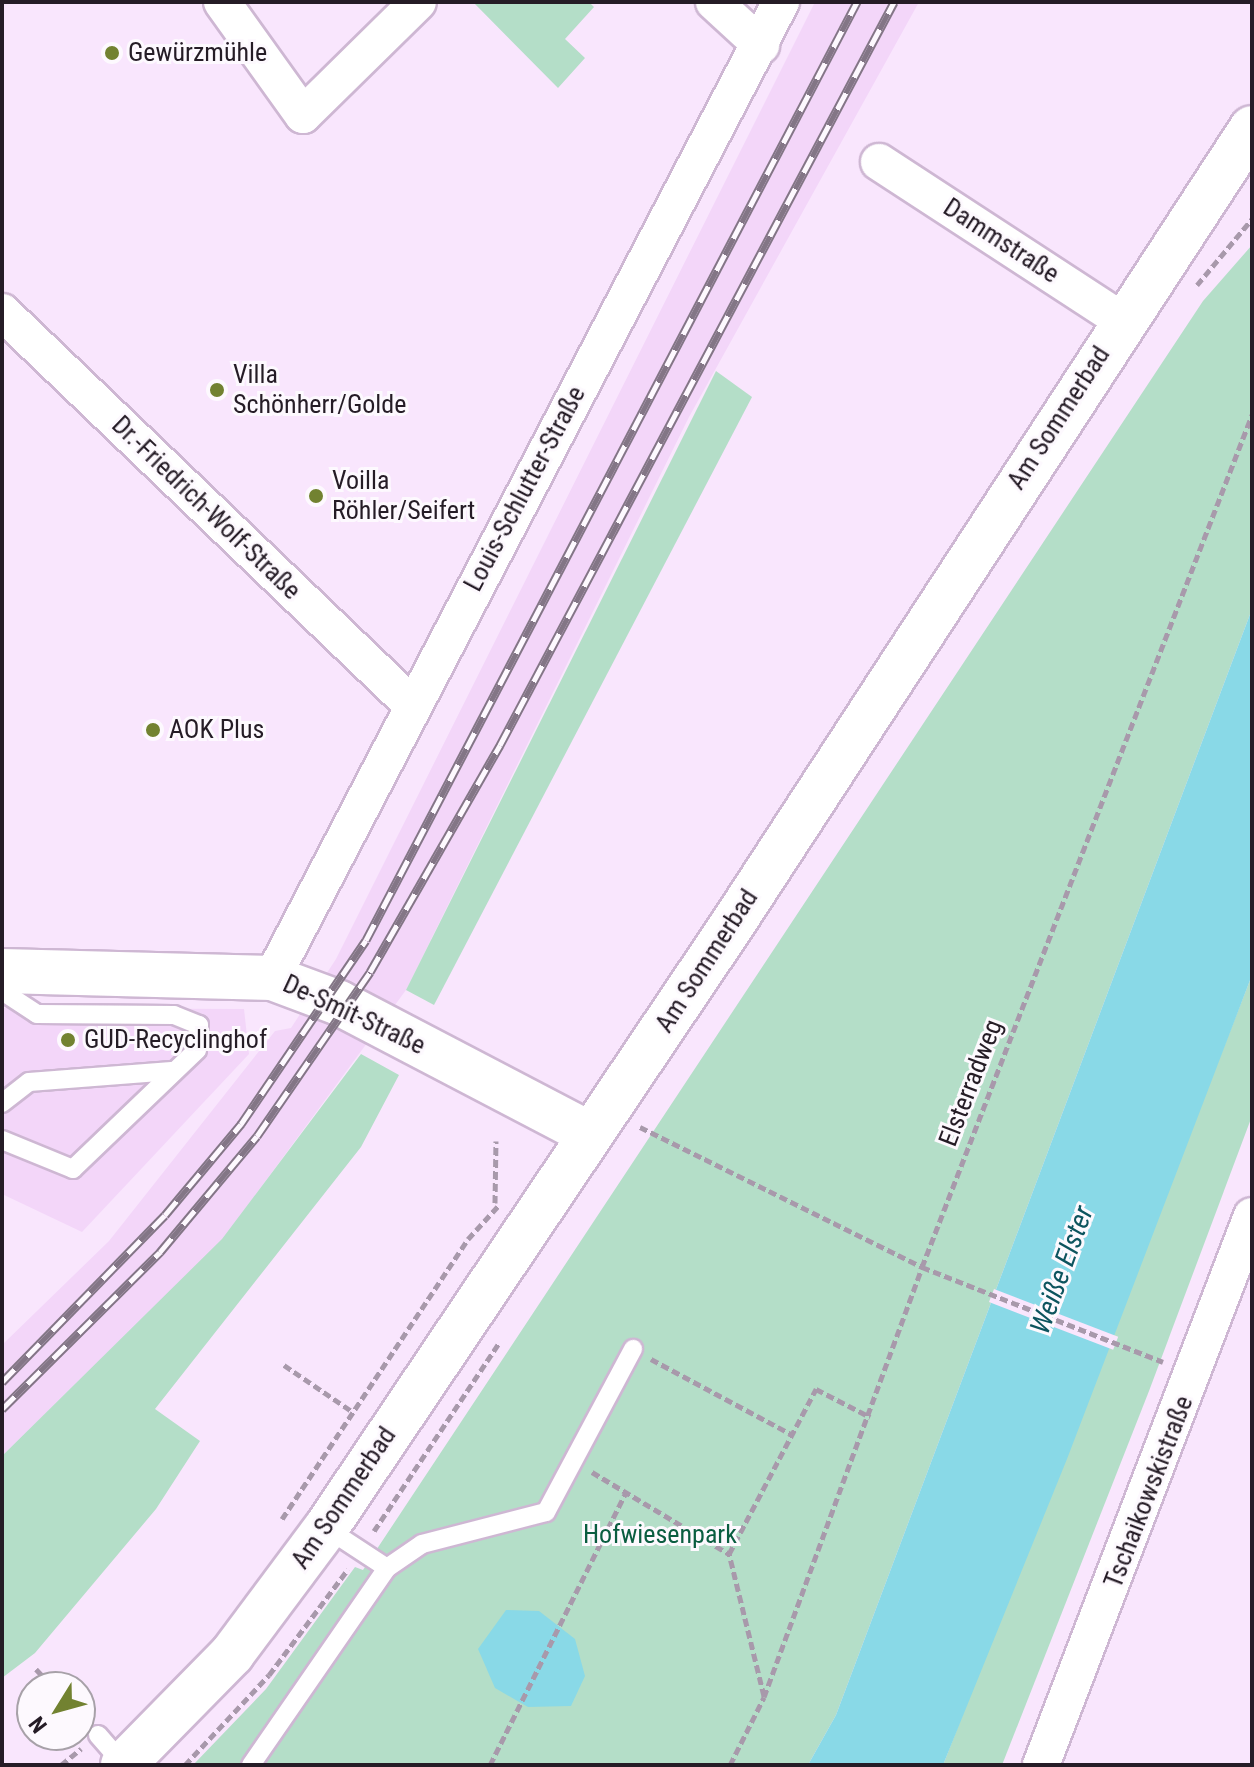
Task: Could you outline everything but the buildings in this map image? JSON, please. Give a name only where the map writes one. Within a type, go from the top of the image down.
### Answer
[{"type":"main road","name":"Am Sommerbad","points":[[115,1755],[232,1654],[343,1540],[512,1213],[590,1134],[1252,128]]},
{"type":"main road","name":"De-Smit-Straße","points":[[2,971],[272,978],[339,1003],[590,1134]]},
{"type":"street","points":[[222,2],[303,115],[418,2]]},
{"type":"street","points":[[714,2],[761,45]]},
{"type":"street","name":"Louis-Schlutter-Straße","points":[[272,978],[411,704],[781,2]]},
{"type":"street","name":"Dammstraße","points":[[879,162],[1123,321]]},
{"type":"street","name":"Dr.-Friedrich-Wolf-Straße","points":[[2,312],[411,704]]},
{"type":"street","name":"Tschaikowskistraße","points":[[1041,1765],[1252,1216]]},
{"type":"lane","points":[[2,991],[37,1014],[174,1015],[199,1025],[197,1050],[73,1169],[2,1140]]},
{"type":"lane","points":[[2,1103],[29,1082],[172,1071]]},
{"type":"lane","points":[[251,1765],[387,1568],[422,1544],[546,1512],[633,1349]]},
{"type":"lane","points":[[343,1540],[387,1568]]},
{"type":"path","name":"Elsterradweg","points":[[730,1765],[764,1697],[870,1417],[922,1267],[1252,415]]},
{"type":"path","points":[[632,1140],[641,1126],[922,1267],[1166,1363]]},
{"type":"path","points":[[277,1528],[353,1412],[512,1213],[496,1141]]},
{"type":"path","points":[[185,1765],[269,1675],[343,1540],[504,1335]]},
{"type":"path","points":[[633,1349],[791,1434]]},
{"type":"path","points":[[284,1365],[353,1412]]},
{"type":"path","points":[[764,1697],[729,1554],[816,1389],[870,1417]]},
{"type":"path","points":[[574,1461],[729,1554]]},
{"type":"path","points":[[490,1765],[625,1494]]},
{"type":"path","points":[[61,1765],[115,1755]]},
{"type":"shaded area","points":[[815,2],[919,2],[689,417],[406,990],[223,1239],[2,1456],[2,1345],[109,1241],[275,1031],[291,1028],[336,959]]},
{"type":"shaded area","points":[[2,1008],[244,1009],[249,1054],[82,1232],[2,1194]]},
{"type":"green space","points":[[473,2],[589,2],[594,7],[565,39],[585,58],[558,88]]},
{"type":"green space","name":"Hofwiesenpark","points":[[1252,245],[1252,609],[836,1715],[808,1765],[193,1765],[266,1689],[355,1567],[363,1570],[1203,301]]},
{"type":"green space","points":[[716,371],[752,397],[434,1005],[406,990]]},
{"type":"green space","points":[[1252,975],[1252,1116],[1149,1391],[1002,1765],[943,1765]]},
{"type":"green space","points":[[361,1054],[399,1075],[361,1147],[155,1409],[200,1441],[156,1509],[35,1653],[2,1678],[2,1456],[222,1239]]},
{"type":"water","name":"Weiße Elster","points":[[1252,609],[1252,975],[1067,1459],[943,1765],[808,1765],[836,1715]]},
{"type":"water","points":[[506,1610],[539,1611],[575,1639],[585,1676],[571,1706],[528,1707],[495,1688],[478,1649]]},
{"type":"pier","points":[[994,1289],[1118,1337],[1113,1350],[989,1302]]},
{"type":"railway","points":[[2,1382],[165,1215],[241,1124],[366,940],[857,2]]},
{"type":"railway","points":[[2,1409],[160,1252],[257,1136],[370,972],[500,745],[894,2]]},
{"type":"place","name":"Gewürzmühle","points":[[112,53]]},
{"type":"place","name":"Villa Schönherr/Golde","points":[[217,390]]},
{"type":"place","name":"Voilla Röhler/Seifert","points":[[316,496]]},
{"type":"place","name":"AOK Plus","points":[[153,730]]},
{"type":"place","name":"GUD-Recyclinghof","points":[[68,1040]]}]
